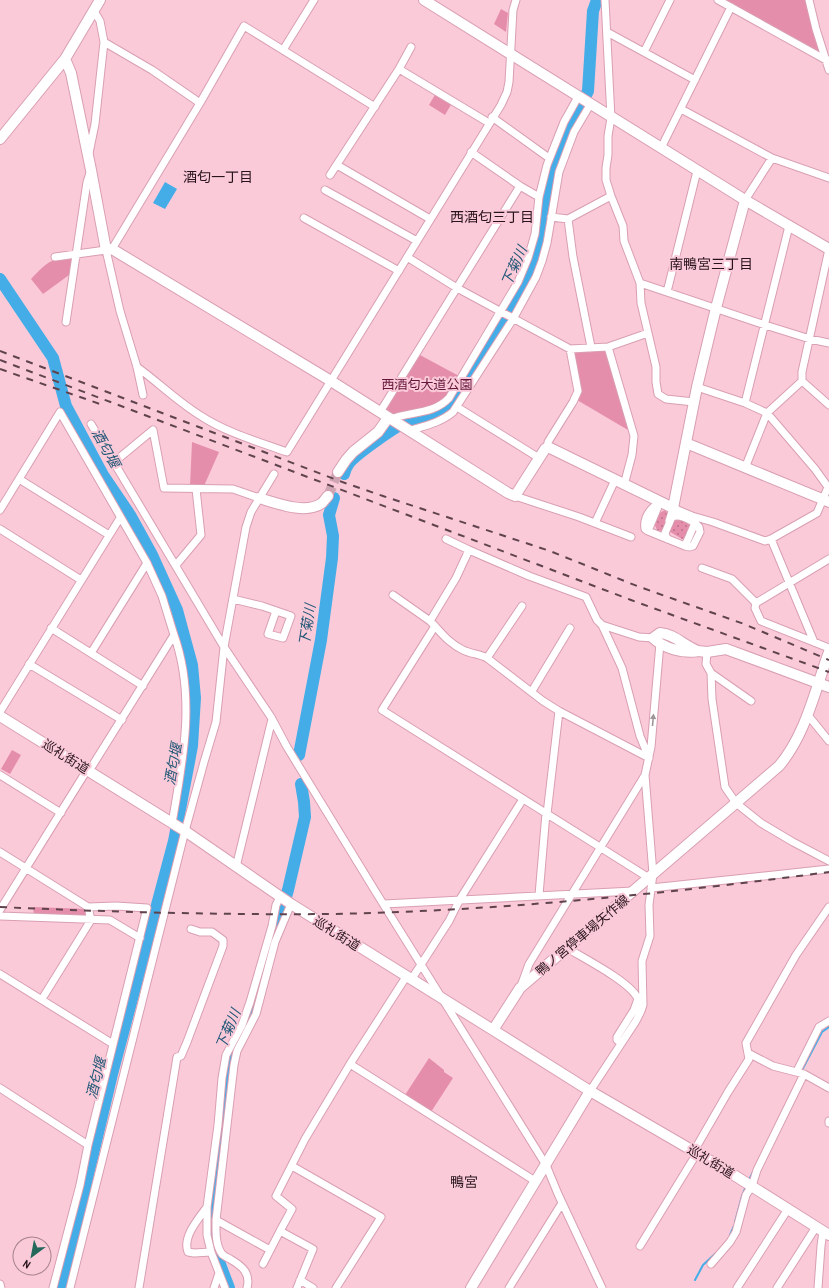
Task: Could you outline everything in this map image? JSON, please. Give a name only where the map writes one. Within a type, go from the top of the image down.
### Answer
[{"type":"street","points":[[0,140],[65,59],[100,0]]},
{"type":"street","points":[[283,50],[314,0]]},
{"type":"street","points":[[424,0],[437,3],[512,55],[579,98],[745,200],[829,249],[802,372],[802,381],[767,413],[745,468]]},
{"type":"street","points":[[137,367],[167,392],[202,417],[234,432],[287,452],[472,152],[507,92],[512,55],[513,10],[516,0]]},
{"type":"street","points":[[605,0],[611,118],[608,136],[606,180],[623,226],[624,241],[640,283],[641,303],[656,367],[658,394],[666,399],[694,402]]},
{"type":"street","points":[[644,52],[670,0]]},
{"type":"street","points":[[718,0],[828,60]]},
{"type":"street","points":[[809,0],[816,29],[828,60],[829,70]]},
{"type":"street","points":[[661,148],[731,7]]},
{"type":"street","points":[[88,157],[95,124],[104,42],[100,21],[94,11]]},
{"type":"street","points":[[109,250],[200,102],[244,26],[375,107]]},
{"type":"street","points":[[607,32],[695,80]]},
{"type":"street","points":[[104,42],[152,70],[200,102]]},
{"type":"street","points":[[330,175],[375,107],[412,47]]},
{"type":"street","points":[[65,59],[71,73],[109,250],[120,311],[137,367],[143,395]]},
{"type":"street","points":[[399,69],[491,120],[550,158]]},
{"type":"street","points":[[388,418],[424,412],[445,402],[518,282],[528,258],[535,234],[539,197],[550,158],[564,122],[579,98]]},
{"type":"street","points":[[407,430],[438,422],[447,417],[457,407],[514,319],[536,277],[542,261],[547,243],[559,172],[574,132],[589,104]]},
{"type":"street","points":[[681,109],[772,158],[829,178]]},
{"type":"street","points":[[472,152],[520,186],[539,197]]},
{"type":"street","points":[[667,539],[665,532],[673,508],[697,387],[716,308],[745,200],[772,158]]},
{"type":"street","points":[[337,165],[430,219]]},
{"type":"street","points":[[66,322],[86,182],[91,170]]},
{"type":"street","points":[[666,292],[697,170]]},
{"type":"street","points":[[338,472],[353,452],[378,432],[388,418],[457,288],[520,186]]},
{"type":"street","points":[[325,190],[416,241]]},
{"type":"street","points":[[551,217],[568,218],[611,196]]},
{"type":"street","points":[[304,218],[399,271]]},
{"type":"street","points":[[568,218],[573,256],[591,347]]},
{"type":"street","points":[[745,403],[789,226]]},
{"type":"street","points":[[54,257],[109,250],[331,381],[508,493],[631,537]]},
{"type":"street","points":[[407,257],[457,288],[570,349],[608,346],[648,333]]},
{"type":"street","points":[[640,283],[765,325],[810,339],[829,343]]},
{"type":"street","points":[[608,346],[634,436],[632,455],[624,485]]},
{"type":"street","points":[[515,496],[539,458],[548,447],[548,442],[574,402],[578,391],[570,349]]},
{"type":"street","points":[[802,381],[829,405]]},
{"type":"street","points":[[669,521],[676,515],[713,522],[765,541],[817,513],[826,501],[828,487],[815,468],[767,413],[745,403],[697,387]]},
{"type":"street","points":[[457,407],[539,458]]},
{"type":"street","points":[[0,510],[60,412],[147,563],[162,596],[179,650],[186,702],[183,760],[172,823]]},
{"type":"street","points":[[91,424],[224,647],[272,719],[287,747],[442,1000],[546,1165],[602,1288]]},
{"type":"street","points":[[113,463],[153,430],[164,488],[233,489],[259,498],[303,508],[313,507],[322,503],[328,496]]},
{"type":"street","points":[[686,443],[826,501]]},
{"type":"street","points":[[548,447],[693,519],[699,527],[700,532]]},
{"type":"street","points":[[70,1288],[185,831],[216,722],[224,647],[246,527],[251,512],[274,474]]},
{"type":"street","points":[[19,480],[109,534]]},
{"type":"street","points":[[595,523],[615,480]]},
{"type":"street","points":[[176,565],[201,535],[196,489]]},
{"type":"street","points":[[660,502],[648,531],[685,546],[693,546],[700,532],[713,522]]},
{"type":"street","points":[[0,712],[120,518]]},
{"type":"street","points":[[685,546],[693,519]]},
{"type":"street","points":[[0,530],[81,580]]},
{"type":"street","points":[[771,539],[814,642]]},
{"type":"street","points":[[446,540],[529,576],[586,597],[597,620],[602,625],[622,668],[640,736],[649,758]]},
{"type":"street","points":[[469,550],[433,623],[382,710],[601,848],[651,876]]},
{"type":"street","points":[[756,603],[829,559]]},
{"type":"street","points":[[91,653],[147,563]]},
{"type":"street","points":[[702,568],[732,579],[756,603]]},
{"type":"street","points":[[393,595],[433,623],[442,635],[453,645],[465,651],[482,655],[559,711],[649,758]]},
{"type":"street","points":[[233,599],[276,611]]},
{"type":"street","points":[[756,603],[755,608],[762,621],[829,648]]},
{"type":"street","points":[[487,658],[522,606]]},
{"type":"street","points":[[602,625],[639,637],[656,640],[682,652],[703,652],[726,649],[829,687]]},
{"type":"street","points":[[51,628],[143,686]]},
{"type":"street","points":[[532,691],[570,628]]},
{"type":"street","points":[[0,910],[2,902],[26,868],[60,813],[122,720],[174,635]]},
{"type":"street","points":[[471,1288],[590,1090],[641,1012],[643,1005],[644,996],[642,961],[650,936],[649,905],[651,888],[645,775],[649,758],[656,640]]},
{"type":"street","points":[[703,652],[710,673],[712,699],[725,787],[736,803],[771,829],[829,861]]},
{"type":"street","name":"鴨ノ宮停車場矢作線","points":[[493,1030],[520,988],[779,766],[787,756],[797,738],[829,652]]},
{"type":"street","points":[[29,664],[122,720]]},
{"type":"street","points":[[710,673],[751,701]]},
{"type":"street","points":[[539,895],[559,711]]},
{"type":"street","points":[[807,714],[829,741]]},
{"type":"street","name":"巡礼街道","points":[[0,716],[185,831],[285,901],[442,1000],[493,1030]]},
{"type":"street","points":[[236,867],[272,719]]},
{"type":"street","points":[[0,775],[60,813]]},
{"type":"street","points":[[520,988],[529,964],[645,775]]},
{"type":"street","points":[[263,1264],[292,1209],[276,1196],[305,1139],[350,1064],[408,978],[421,964],[449,921],[460,899],[523,799]]},
{"type":"street","points":[[0,852],[88,907],[109,906],[147,908],[88,1145],[80,1185],[53,1288]]},
{"type":"street","points":[[651,888],[829,869]]},
{"type":"street","points":[[384,904],[633,891]]},
{"type":"street","points":[[225,1288],[211,1252],[207,1235],[207,1207],[226,1056],[246,1013],[272,926],[276,905],[285,901]]},
{"type":"street","points":[[247,1288],[248,1276],[246,1270],[236,1262],[222,1255],[218,1244],[216,1220],[235,1059],[237,1051],[256,1014],[285,901]]},
{"type":"street","points":[[42,999],[91,920],[88,907]]},
{"type":"street","points":[[640,1246],[728,1092],[749,1059],[746,1043],[796,956],[829,907]]},
{"type":"street","points":[[0,916],[110,920],[140,938]]},
{"type":"street","points":[[139,1288],[177,1057],[181,1056],[187,1042],[223,946],[223,940],[212,932],[200,932],[191,929]]},
{"type":"street","points":[[567,948],[625,984],[637,995],[638,999],[634,1010],[617,1037],[617,1040],[621,1043]]},
{"type":"street","points":[[0,974],[113,1044]]},
{"type":"street","points":[[797,1071],[819,1027],[829,1021]]},
{"type":"street","points":[[493,1030],[590,1090]]},
{"type":"street","points":[[748,1053],[773,1066],[804,1074],[829,1088]]},
{"type":"street","points":[[350,1064],[535,1181]]},
{"type":"street","points":[[712,1264],[736,1232],[746,1195],[752,1186],[757,1170],[804,1074]]},
{"type":"street","points":[[0,1088],[88,1145]]},
{"type":"street","name":"巡礼街道","points":[[590,1090],[752,1186],[823,1231]]},
{"type":"street","points":[[292,1166],[381,1217],[336,1288]]},
{"type":"street","points":[[509,1288],[562,1203]]},
{"type":"street","points":[[207,1207],[194,1226],[189,1237],[187,1248],[188,1252],[211,1252]]},
{"type":"street","points":[[737,1288],[788,1209]]},
{"type":"street","points":[[216,1220],[270,1250]]},
{"type":"street","points":[[280,1231],[313,1249],[297,1288]]},
{"type":"street","points":[[777,1288],[823,1231]]},
{"type":"street","points":[[818,1288],[823,1231]]},
{"type":"street","points":[[214,1288],[219,1273]]},
{"type":"street","points":[[300,1280],[314,1288]]},
{"type":"street","points":[[0,1284],[1,1288]]},
{"type":"green space","points":[[725,0],[805,0],[819,52]]},
{"type":"green space","points":[[501,9],[508,13],[506,32],[494,24]]},
{"type":"green space","points":[[436,93],[452,103],[445,115],[429,105]]},
{"type":"green space","points":[[79,256],[76,270],[43,294],[31,279],[43,267],[52,261]]},
{"type":"green space","points":[[606,349],[628,430],[577,400],[573,351]]},
{"type":"green space","name":"西酒匂大道公園","points":[[420,355],[459,376],[445,398],[433,407],[390,416],[384,412]]},
{"type":"green space","points":[[192,442],[219,452],[204,486],[190,486]]},
{"type":"green space","points":[[665,510],[668,514],[663,530],[660,531],[657,530],[654,523],[659,513]]},
{"type":"green space","points":[[677,519],[690,524],[691,526],[686,538],[682,539],[669,530],[673,520]]},
{"type":"green space","points":[[12,750],[21,755],[10,774],[1,769]]},
{"type":"green space","points":[[33,907],[88,909],[90,919],[34,916]]},
{"type":"green space","points":[[429,1058],[453,1078],[431,1112],[405,1095]]},
{"type":"water","points":[[165,182],[177,189],[165,209],[153,203]]},
{"type":"waterway","name":"下菊川","points":[[344,474],[348,464],[353,459],[386,434],[407,422],[435,415],[451,403],[528,280],[542,241],[549,187],[557,158],[588,91],[593,11],[597,0]]},
{"type":"waterway","name":"酒匂堰","points":[[0,279],[53,358],[66,406],[103,475],[130,515],[152,555],[177,610],[192,665],[195,698],[192,746],[174,841],[112,1074],[61,1288]]},
{"type":"waterway","name":"下菊川","points":[[299,755],[321,640],[332,558],[333,536],[329,515],[334,498]]},
{"type":"waterway","name":"下菊川","points":[[229,1288],[215,1248],[211,1231],[211,1222],[230,1062],[234,1049],[245,1029],[253,1008],[288,890],[305,817],[301,784]]},
{"type":"waterway","points":[[801,1072],[822,1032],[829,1027]]},
{"type":"waterway","points":[[749,1180],[753,1172]]},
{"type":"waterway","points":[[735,1222],[746,1186]]},
{"type":"waterway","points":[[730,1235],[734,1226]]},
{"type":"waterway","points":[[695,1280],[703,1265],[716,1253]]},
{"type":"tunnel","points":[[328,496],[338,472]]},
{"type":"railway","points":[[0,351],[345,483],[550,551],[637,586],[744,624],[829,660]]},
{"type":"railway","points":[[0,360],[631,600],[829,672]]},
{"type":"railway","points":[[0,369],[100,404]]},
{"type":"railway","points":[[0,907],[206,914],[330,914],[393,912],[580,900],[829,872]]},
{"type":"district","name":"酒匂一丁目","points":[[218,177]]},
{"type":"district","name":"西酒匂三丁目","points":[[492,217]]},
{"type":"district","name":"南鴨宮三丁目","points":[[711,264]]},
{"type":"district","name":"鴨宮","points":[[464,1182]]}]
